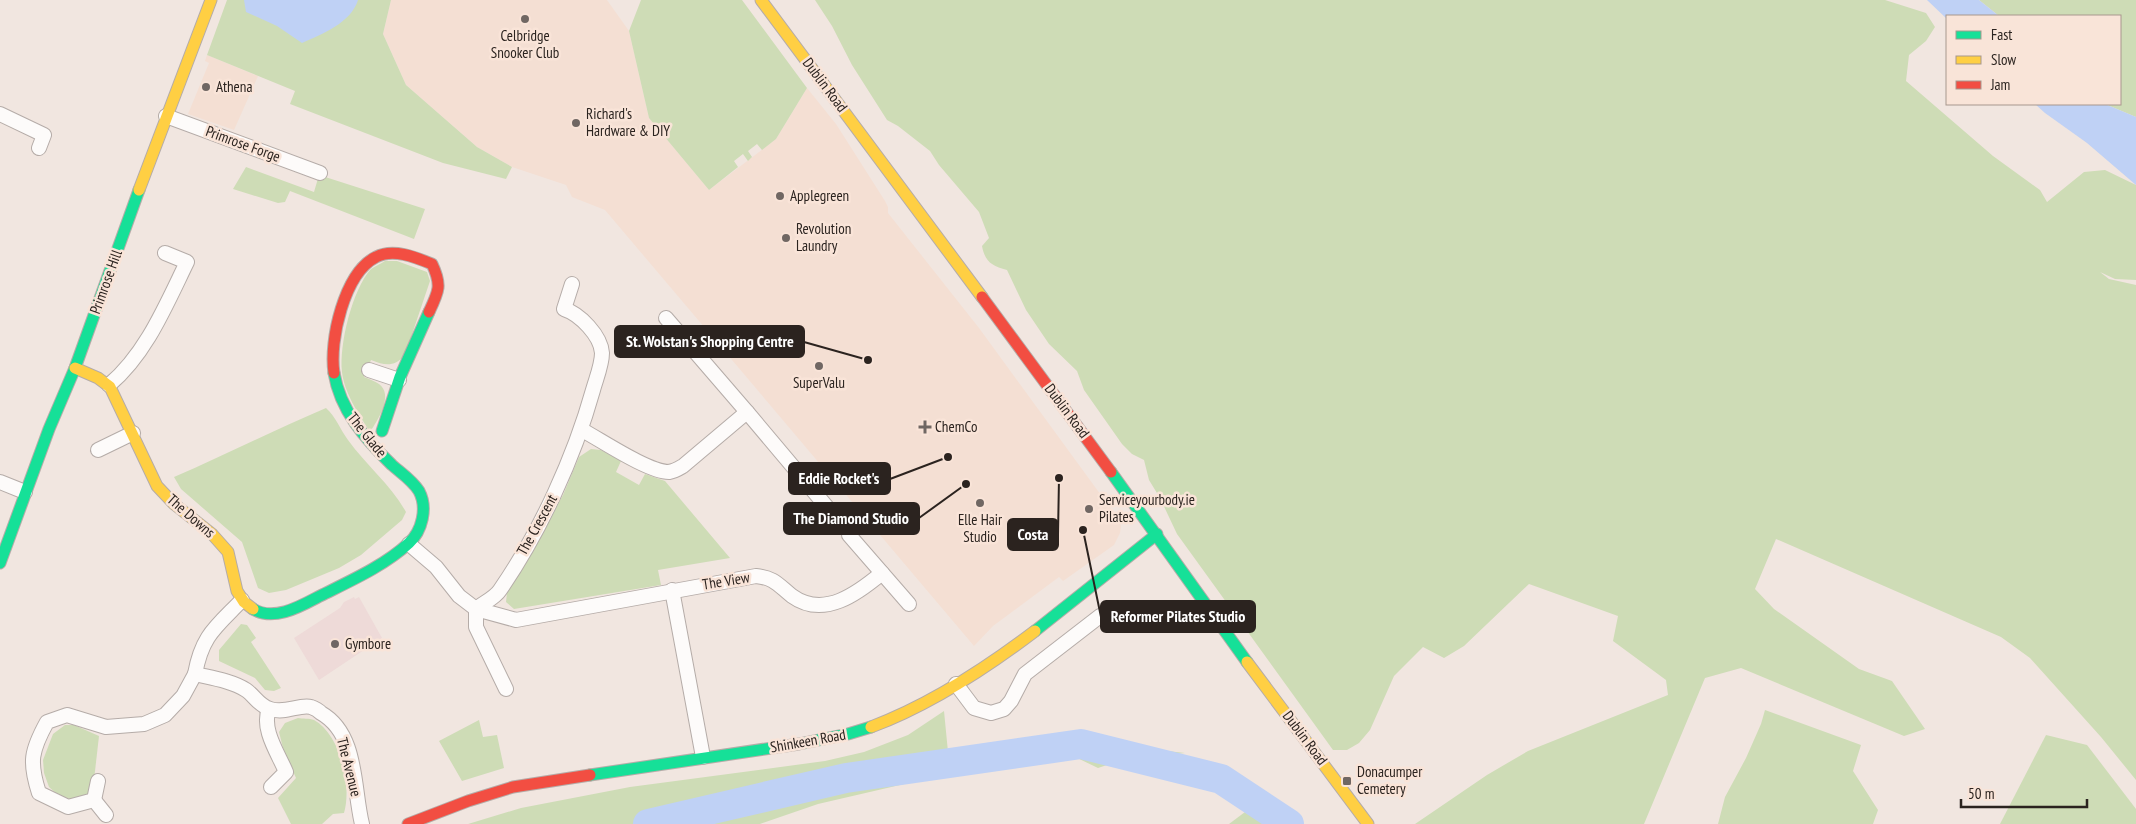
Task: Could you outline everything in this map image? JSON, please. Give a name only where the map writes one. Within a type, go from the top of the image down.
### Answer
[{"type":"street","name":"Primrose Hill","points":[[0,563],[25,492],[75,368],[166,116],[211,0]]},
{"type":"street","name":"Dublin Road","points":[[761,0],[916,206],[1368,824]]},
{"type":"street","points":[[0,114],[44,135],[40,148]]},
{"type":"street","name":"Primrose Forge","points":[[166,116],[320,173]]},
{"type":"street","points":[[75,368],[89,373],[109,385],[122,374],[140,351],[187,262],[165,253]]},
{"type":"street","name":"The Glade","points":[[242,600],[254,611],[268,615],[277,614],[312,601],[355,578],[409,544],[421,525],[425,510],[420,494],[370,441],[351,416],[341,399],[333,368],[335,333],[347,296],[361,268],[374,257],[394,254],[412,256],[432,264],[439,279],[436,297],[399,380],[382,431]]},
{"type":"street","name":"The Crescent","points":[[476,608],[499,592],[560,483],[582,430],[602,355],[597,337],[573,312],[564,309],[572,284]]},
{"type":"street","points":[[666,318],[837,519]]},
{"type":"street","points":[[369,370],[399,380]]},
{"type":"street","name":"The Downs","points":[[109,385],[157,486],[183,512],[204,525],[219,540],[230,556],[242,600]]},
{"type":"street","points":[[582,430],[651,468],[668,472],[676,471],[683,466],[747,412]]},
{"type":"street","points":[[98,450],[133,433]]},
{"type":"street","points":[[0,482],[25,492]]},
{"type":"street","name":"Shinkeen Road","points":[[408,824],[468,801],[513,787],[841,736],[894,717],[956,684],[1038,626],[1157,534]]},
{"type":"street","points":[[850,535],[909,604]]},
{"type":"street","name":"The View","points":[[409,544],[436,567],[459,596],[476,608],[516,620],[756,576],[770,577],[804,604],[818,605],[850,598],[882,573]]},
{"type":"street","points":[[672,590],[703,757]]},
{"type":"street","points":[[94,800],[68,807],[39,793],[32,772],[32,760],[35,747],[47,722],[67,714],[106,727],[144,724],[165,715],[183,696],[195,674],[198,656],[207,636],[242,600]]},
{"type":"street","points":[[476,608],[476,627],[506,689]]},
{"type":"street","points":[[956,684],[974,708],[991,713],[1004,709],[1011,701],[1024,674],[1100,616],[1119,609],[1130,623]]},
{"type":"street","points":[[195,674],[220,680],[247,690],[258,703],[269,709],[266,717],[268,732],[286,772],[271,787]]},
{"type":"street","name":"The Avenue","points":[[269,709],[283,712],[311,707],[329,717],[344,737],[355,778],[362,824]]},
{"type":"street","points":[[94,800],[98,781]]},
{"type":"street","points":[[94,800],[106,815]]},
{"type":"shaded area","points":[[391,0],[607,0],[629,31],[649,118],[709,190],[776,139],[807,88],[836,124],[885,201],[888,213],[979,328],[1117,517],[1121,526],[1114,545],[1063,581],[1059,577],[993,626],[974,646],[605,210],[572,197],[566,185],[512,167],[477,147],[406,85],[383,34]]},
{"type":"shaded area","points":[[207,55],[258,76],[234,130],[188,114],[209,63],[205,61]]},
{"type":"shaded area","name":"Gymbore","points":[[354,597],[355,599],[359,597],[382,638],[319,680],[294,638],[340,608],[344,602]]},
{"type":"green space","points":[[227,0],[391,0],[383,34],[406,85],[477,147],[512,167],[506,179],[443,163],[290,104],[295,91],[207,55]]},
{"type":"green space","points":[[641,0],[742,0],[807,88],[776,139],[762,150],[757,144],[748,151],[752,157],[748,161],[743,154],[734,161],[738,167],[709,190],[649,118],[629,31]]},
{"type":"green space","points":[[815,0],[1885,0],[1926,13],[1935,27],[1926,41],[1909,55],[1906,81],[1993,156],[2040,190],[2047,202],[2084,172],[2105,170],[2136,185],[2136,280],[2115,279],[2100,272],[2109,279],[2136,285],[2136,780],[2101,737],[2030,658],[2001,637],[1776,539],[1755,589],[1774,609],[1859,669],[1892,681],[1925,729],[1904,736],[1741,668],[1705,678],[1644,824],[1415,824],[1487,775],[1528,751],[1668,695],[1666,680],[1613,641],[1618,616],[1529,584],[1464,646],[1444,658],[1423,647],[1394,676],[1370,730],[1359,743],[1347,750],[1333,750],[1177,534],[1149,480],[1144,460],[1132,454],[1122,444],[1084,390],[1077,371],[1049,344],[1026,310],[1007,270],[993,265],[987,260],[982,246],[989,238],[979,212],[939,165],[930,151],[898,126],[887,120],[852,65],[832,26]]},
{"type":"green space","points":[[1979,0],[2136,0],[2136,117],[2107,105],[2121,105],[2121,15],[1998,15]]},
{"type":"green space","points":[[246,167],[314,192],[319,175],[425,209],[414,239],[290,191],[285,202],[278,203],[233,189]]},
{"type":"green space","points":[[385,261],[397,261],[427,272],[430,281],[405,355],[397,362],[390,364],[371,360],[364,377],[379,384],[385,394],[383,408],[370,432],[353,403],[343,380],[343,347],[348,318],[358,290],[371,269]]},
{"type":"green space","points":[[326,408],[333,415],[355,449],[393,493],[406,512],[402,520],[361,555],[339,568],[286,590],[269,593],[258,588],[242,542],[181,489],[174,477]]},
{"type":"green space","points":[[591,449],[601,450],[621,461],[616,472],[639,485],[645,474],[665,481],[730,558],[658,570],[661,585],[514,609],[506,602],[507,593],[563,495],[579,457]]},
{"type":"green space","points":[[241,624],[247,625],[256,638],[251,642],[281,688],[274,691],[265,690],[255,678],[219,661],[219,650]]},
{"type":"green space","points":[[1765,710],[1861,745],[1853,771],[1878,810],[1873,824],[1718,824],[1725,797],[1746,758]]},
{"type":"green space","points":[[944,711],[948,752],[997,743],[1044,740],[1091,742],[1185,753],[1125,759],[1098,768],[1071,755],[969,769],[818,804],[760,824],[468,824],[521,808],[630,787],[825,761],[864,752],[908,735]]},
{"type":"green space","points":[[298,718],[314,720],[323,727],[331,737],[342,762],[346,789],[344,813],[333,814],[322,824],[291,824],[278,798],[296,778],[283,748],[279,732],[285,723]]},
{"type":"green space","points":[[479,720],[483,737],[497,735],[504,768],[462,781],[439,741]]},
{"type":"green space","points":[[65,725],[74,725],[99,736],[94,780],[89,794],[72,800],[58,795],[49,787],[44,773],[43,760],[53,734]]},
{"type":"green space","points":[[2046,735],[2087,745],[2136,809],[2136,824],[2000,824]]},
{"type":"green space","points":[[1257,803],[1271,811],[1284,824],[1229,824]]},
{"type":"water","points":[[244,0],[358,0],[349,15],[335,27],[302,43],[277,26],[246,12]]},
{"type":"water","points":[[1927,0],[1979,0],[1998,15],[1946,15],[1946,18]]},
{"type":"water","points":[[2036,105],[2107,105],[2136,117],[2136,185],[2087,143]]},
{"type":"waterway","points":[[648,824],[846,778],[1081,744],[1221,779],[1289,824]]},
{"type":"traffic: fast","points":[[0,563],[49,429],[75,368],[139,190]]},
{"type":"traffic: fast","points":[[382,431],[400,377],[429,312]]},
{"type":"traffic: fast","points":[[253,609],[261,613],[270,614],[287,611],[304,604],[366,573],[389,559],[414,538],[420,526],[423,505],[419,491],[410,480],[382,455],[355,423],[342,399],[334,373]]},
{"type":"traffic: fast","points":[[1111,472],[1247,662]]},
{"type":"traffic: fast","points":[[1035,631],[1157,534]]},
{"type":"traffic: fast","points":[[590,775],[799,744],[848,734],[871,727]]},
{"type":"traffic: slow","points":[[139,190],[211,0]]},
{"type":"traffic: slow","points":[[761,0],[982,297]]},
{"type":"traffic: slow","points":[[75,368],[98,378],[110,387],[157,486],[174,504],[212,534],[228,552],[237,591],[244,602],[253,609]]},
{"type":"traffic: slow","points":[[871,727],[936,697],[997,659],[1035,631]]},
{"type":"traffic: slow","points":[[1247,662],[1368,824]]},
{"type":"traffic: jam","points":[[334,373],[334,344],[341,309],[347,292],[355,277],[365,265],[376,257],[383,254],[397,253],[432,264],[437,277],[438,288],[429,312]]},
{"type":"traffic: jam","points":[[982,297],[1111,472]]},
{"type":"traffic: jam","points":[[408,824],[468,801],[513,787],[590,775]]},
{"type":"place","name":"Celbridge Snooker Club","points":[[525,19]]},
{"type":"place","name":"Athena","points":[[206,87]]},
{"type":"place","name":"Richard's Hardware & DIY","points":[[576,123]]},
{"type":"place","name":"Applegreen","points":[[780,196]]},
{"type":"place","name":"Revolution Laundry","points":[[786,238]]},
{"type":"place","name":"St. Wolstan's Shopping Centre","points":[[868,360]]},
{"type":"place","name":"SuperValu","points":[[819,366]]},
{"type":"place","name":"ChemCo","points":[[925,427]]},
{"type":"place","name":"Eddie Rocket's","points":[[948,457]]},
{"type":"place","name":"Costa","points":[[1059,478]]},
{"type":"place","name":"The Diamond Studio","points":[[966,484]]},
{"type":"place","name":"Elle Hair Studio","points":[[980,503]]},
{"type":"place","name":"Serviceyourbody.ie Pilates","points":[[1089,509]]},
{"type":"place","name":"Reformer Pilates Studio","points":[[1083,530]]},
{"type":"place","name":"Gymbore","points":[[335,644]]},
{"type":"place","name":"Donacumper Cemetery","points":[[1347,781]]}]
